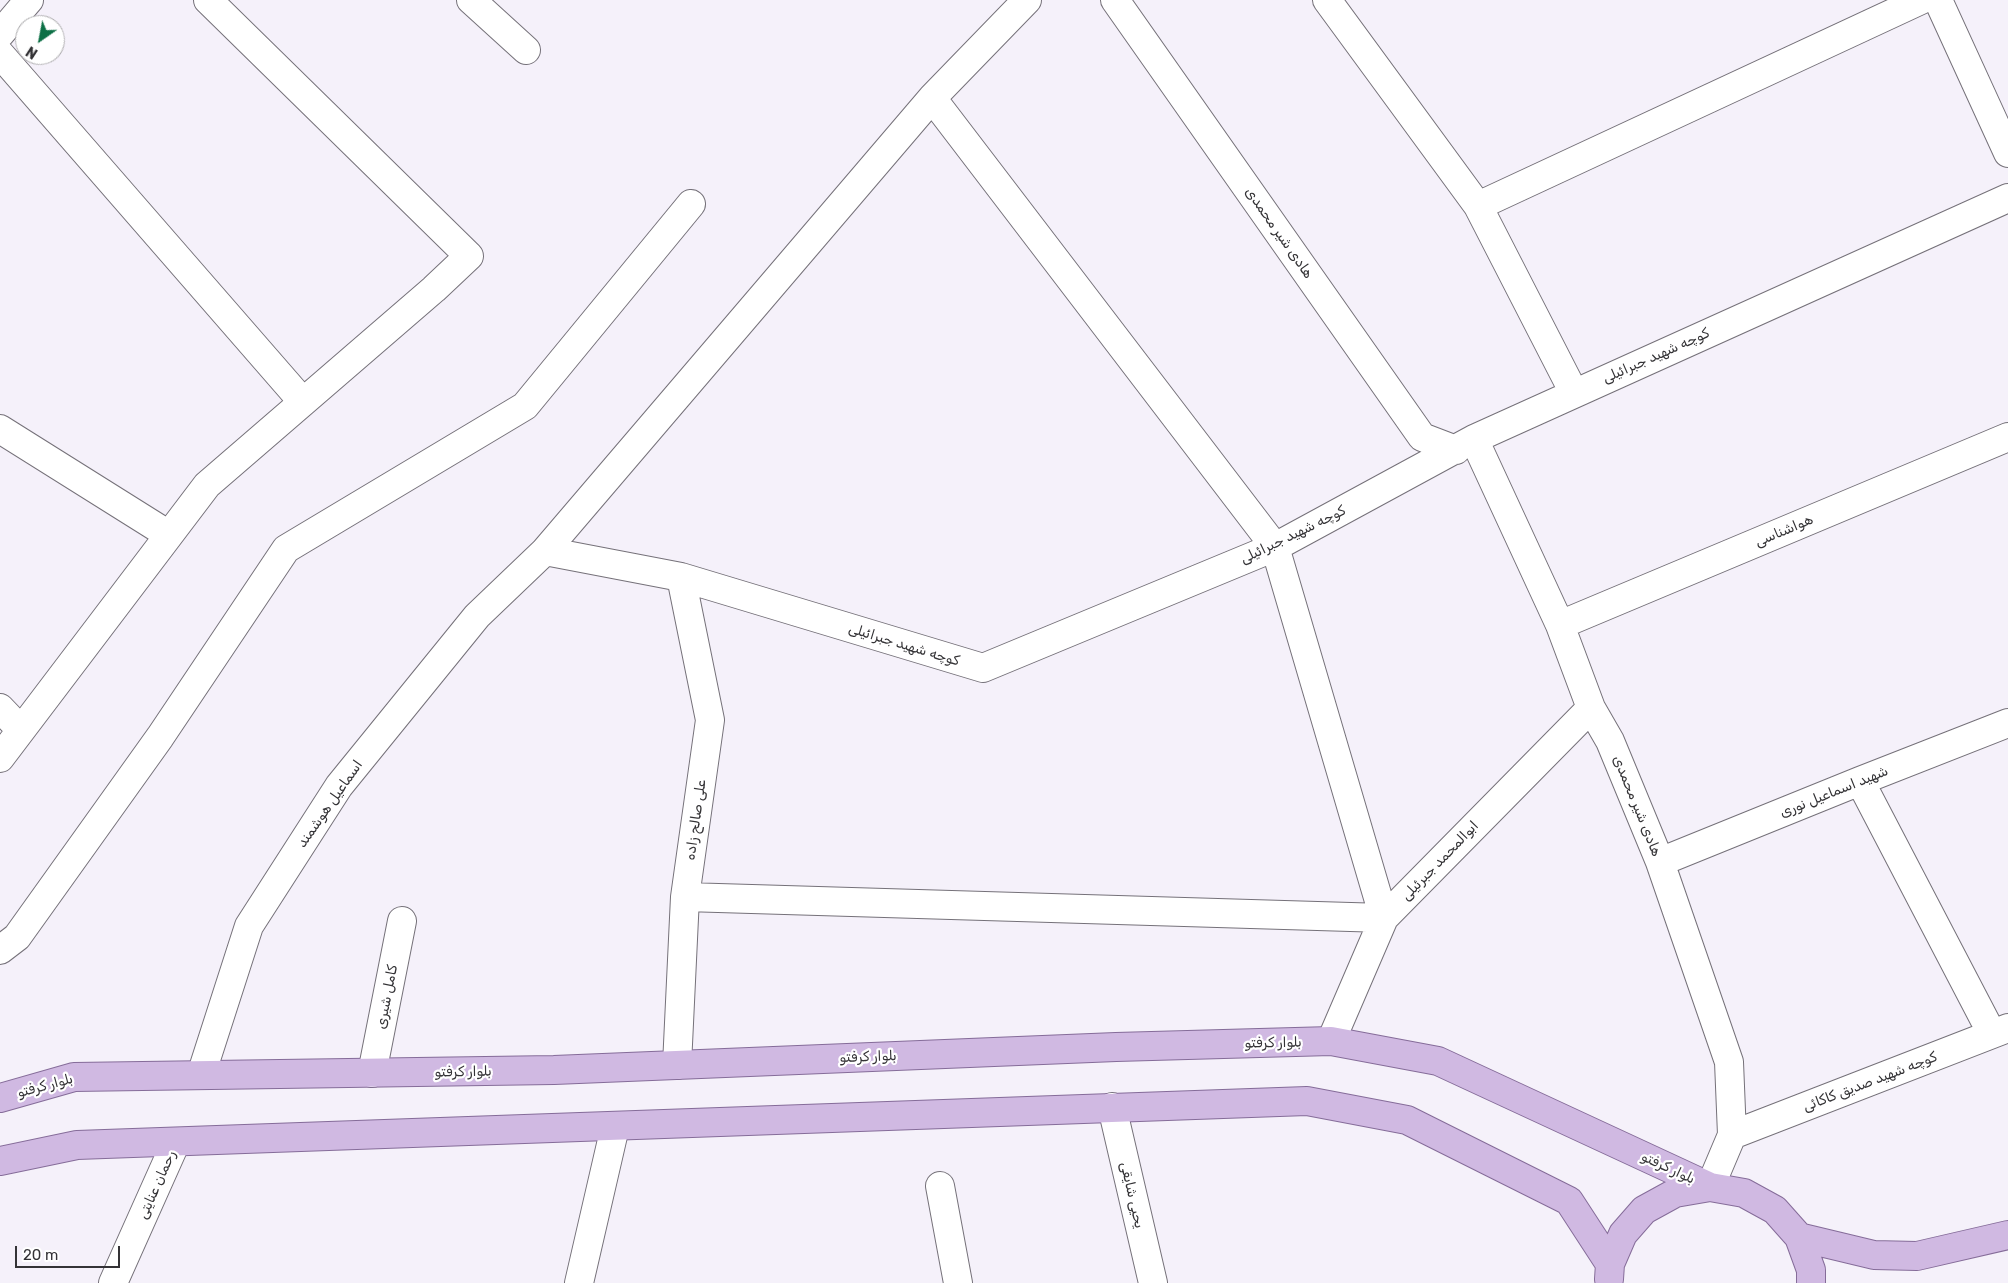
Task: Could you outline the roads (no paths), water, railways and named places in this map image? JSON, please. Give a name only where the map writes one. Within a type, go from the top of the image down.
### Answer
[{"type":"main road","name":"بلوار کرفتو","points":[[0,1098],[74,1077],[554,1070],[1116,1047],[1332,1041],[1438,1061],[1710,1187]]},
{"type":"main road","points":[[0,1161],[77,1145],[615,1127],[1306,1100],[1407,1120],[1569,1201],[1609,1274]]},
{"type":"main road","points":[[1609,1274],[1623,1234],[1644,1210],[1675,1193],[1710,1187],[1744,1193],[1775,1210],[1799,1237],[1811,1270],[1811,1283]]},
{"type":"main road","points":[[1799,1237],[1874,1255],[1918,1256],[2008,1235]]},
{"type":"street","points":[[0,34],[29,0]]},
{"type":"street","points":[[0,758],[207,485],[434,289],[469,256],[208,0]]},
{"type":"street","points":[[471,0],[526,50]]},
{"type":"street","points":[[685,897],[1384,918],[1275,547],[932,98],[1027,0]]},
{"type":"street","name":"هادی شیر محمدی","points":[[1115,0],[1422,437],[1465,444],[1560,625],[1590,708],[1610,741],[1660,862],[1729,1062],[1732,1135],[1710,1187]]},
{"type":"street","points":[[1327,0],[1478,206],[1574,393]]},
{"type":"street","points":[[1478,206],[1921,0]]},
{"type":"street","points":[[1938,0],[2008,153]]},
{"type":"street","points":[[0,54],[303,402]]},
{"type":"street","name":"اسماعیل هوشمند","points":[[201,1075],[250,926],[338,786],[477,616],[545,551],[932,98]]},
{"type":"street","name":"کوچه شهید جبرائیلی","points":[[545,551],[681,578],[983,668],[1275,547],[1465,444],[2008,198]]},
{"type":"street","points":[[0,950],[17,937],[154,745],[286,549],[525,406],[691,204]]},
{"type":"street","points":[[0,429],[169,535]]},
{"type":"street","name":"هواشناسی","points":[[1560,625],[2008,437]]},
{"type":"street","name":"علی صالح زاده","points":[[677,1065],[685,897],[710,720],[681,578]]},
{"type":"street","points":[[0,708],[21,730]]},
{"type":"street","name":"ابوالمحمد جبرئیلی","points":[[1332,1041],[1384,918],[1590,708]]},
{"type":"street","name":"شهید اسماعیل نوری","points":[[1660,862],[1860,780],[2008,723]]},
{"type":"street","points":[[1860,780],[2000,1031]]},
{"type":"street","name":"کامل شیری","points":[[372,1073],[402,921]]},
{"type":"street","name":"کوچه شهید صدیق کاکائی","points":[[1732,1135],[2000,1031]]},
{"type":"street","name":"یحیی شایقی","points":[[1112,1108],[1153,1283]]},
{"type":"street","points":[[579,1283],[615,1127]]},
{"type":"street","name":"رحمان عنایتی","points":[[113,1283],[176,1142]]},
{"type":"street","points":[[940,1186],[958,1283]]}]
